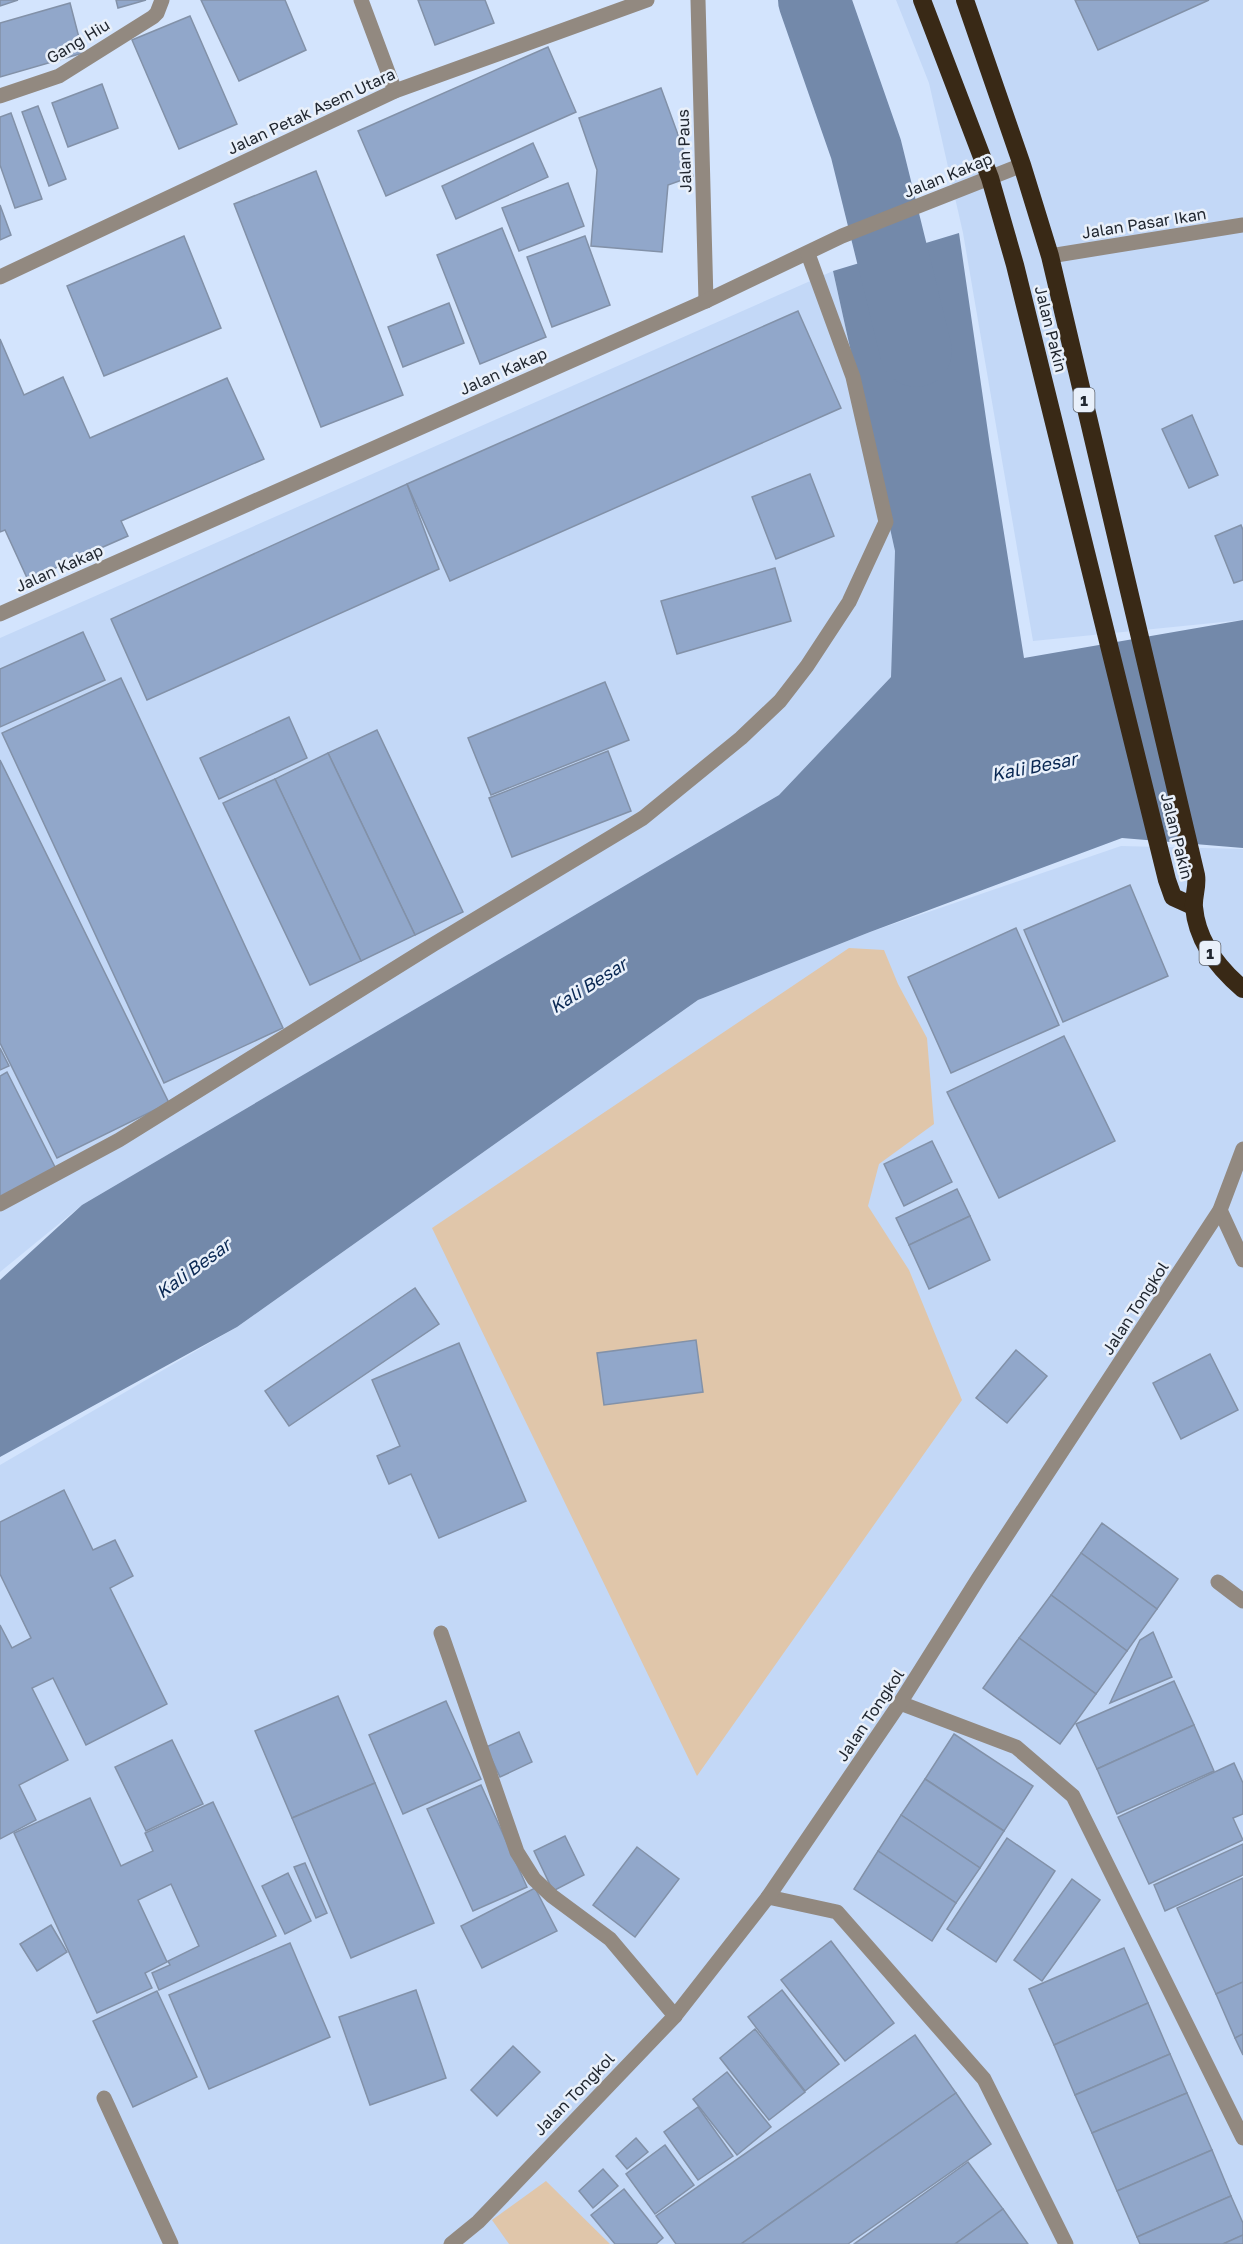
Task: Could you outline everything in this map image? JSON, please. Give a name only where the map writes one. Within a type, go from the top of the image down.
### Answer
[{"type":"highway","name":"Jalan Pakin","points":[[922,0],[990,178],[1015,265],[1167,880],[1173,897],[1193,906],[1198,886],[1196,875],[1050,256],[1022,165],[965,0]]},
{"type":"highway","name":"1","points":[[1193,906],[1204,944],[1226,974],[1243,989]]},
{"type":"street","name":"Gang Hiu","points":[[0,96],[59,76],[153,17],[162,0]]},
{"type":"street","points":[[361,0],[395,91]]},
{"type":"street","name":"Jalan Petak Asem Utara","points":[[0,277],[395,91],[647,0]]},
{"type":"street","name":"Jalan Paus","points":[[698,0],[706,301]]},
{"type":"street","name":"Jalan Kakap","points":[[0,614],[706,301],[842,236],[1022,165]]},
{"type":"street","name":"Jalan Pasar Ikan","points":[[1050,256],[1243,225]]},
{"type":"street","points":[[0,1204],[119,1140],[434,944],[643,818],[741,738],[780,701],[807,666],[849,602],[886,522],[853,377],[808,254]]},
{"type":"street","name":"Jalan Tongkol","points":[[451,2244],[478,2222],[675,2016],[768,1897],[900,1703],[978,1579],[1221,1210],[1243,1149]]},
{"type":"street","points":[[1221,1210],[1243,1260]]},
{"type":"street","points":[[1218,1582],[1243,1601]]},
{"type":"street","points":[[441,1633],[518,1852],[534,1879],[552,1896],[610,1939],[675,2016]]},
{"type":"street","points":[[900,1703],[1016,1747],[1073,1796],[1243,2138]]},
{"type":"street","points":[[768,1897],[837,1912],[984,2079],[1066,2244]]},
{"type":"street","points":[[104,2098],[171,2244]]},
{"type":"shaded area","points":[[896,0],[1243,0],[1243,620],[1033,641],[963,233],[929,83]]},
{"type":"shaded area","points":[[833,271],[895,551],[891,677],[779,795],[82,1205],[0,1272],[0,638]]},
{"type":"shaded area","points":[[1121,846],[1243,849],[1243,2244],[0,2244],[0,1465],[237,1327],[698,1000],[870,932]]},
{"type":"shaded area","points":[[849,948],[884,950],[898,984],[927,1038],[934,1124],[879,1164],[868,1206],[909,1270],[962,1400],[697,1776],[432,1228]]},
{"type":"shaded area","points":[[546,2181],[610,2244],[509,2244],[492,2220]]},
{"type":"water","name":"Kali Besar","points":[[959,233],[1024,658],[1243,620],[1243,848],[1122,838],[870,932],[698,1000],[237,1327],[0,1457],[0,1280],[82,1205],[779,795],[891,677],[895,551],[833,271]]},
{"type":"building","points":[[0,0],[18,0],[0,6]]},
{"type":"building","points":[[116,0],[146,0],[118,8]]},
{"type":"building","points":[[201,0],[285,0],[306,50],[239,81]]},
{"type":"building","points":[[418,0],[485,0],[494,23],[435,45]]},
{"type":"building","points":[[1075,0],[1209,0],[1098,50]]},
{"type":"building","points":[[70,3],[83,53],[0,77],[0,23]]},
{"type":"building","points":[[190,16],[237,124],[179,149],[132,40]]},
{"type":"building","points":[[548,47],[576,112],[386,196],[358,131]]},
{"type":"building","points":[[102,84],[118,128],[68,147],[52,103]]},
{"type":"building","points":[[661,88],[693,176],[668,185],[662,252],[591,246],[597,170],[579,118]]},
{"type":"building","points":[[38,106],[66,179],[49,186],[22,112]]},
{"type":"building","points":[[11,113],[42,199],[15,208],[0,165],[0,117]]},
{"type":"building","points":[[533,143],[548,177],[456,219],[442,186]]},
{"type":"building","points":[[316,171],[403,395],[321,427],[234,204]]},
{"type":"building","points":[[568,183],[584,226],[519,251],[502,208]]},
{"type":"building","points":[[0,205],[11,235],[0,240]]},
{"type":"building","points":[[502,228],[546,337],[480,364],[437,255]]},
{"type":"building","points":[[184,236],[221,328],[104,376],[67,286]]},
{"type":"building","points":[[585,236],[610,305],[552,327],[527,257]]},
{"type":"building","points":[[449,303],[464,343],[403,367],[388,327]]},
{"type":"building","points":[[798,311],[841,408],[450,581],[407,484]]},
{"type":"building","points":[[0,339],[24,395],[63,377],[90,438],[227,378],[264,459],[121,521],[128,536],[28,580],[5,530],[0,532]]},
{"type":"building","points":[[1192,415],[1218,475],[1189,488],[1162,429]]},
{"type":"building","points":[[810,474],[834,536],[776,559],[752,497]]},
{"type":"building","points":[[407,484],[439,569],[147,700],[111,619]]},
{"type":"building","points":[[1241,525],[1243,530],[1243,580],[1234,583],[1215,536]]},
{"type":"building","points":[[775,568],[791,621],[677,654],[661,601]]},
{"type":"building","points":[[83,632],[105,680],[0,727],[0,669]]},
{"type":"building","points":[[121,678],[283,1028],[164,1083],[2,733]]},
{"type":"building","points":[[605,682],[629,740],[491,795],[468,738]]},
{"type":"building","points":[[289,717],[307,758],[219,799],[200,758]]},
{"type":"building","points":[[377,730],[463,912],[415,935],[328,753]]},
{"type":"building","points":[[608,751],[631,811],[512,857],[489,798]]},
{"type":"building","points":[[328,753],[415,935],[361,961],[275,779]]},
{"type":"building","points":[[0,760],[169,1103],[57,1158],[0,1043]]},
{"type":"building","points":[[275,779],[361,961],[310,985],[223,803]]},
{"type":"building","points":[[1130,885],[1168,976],[1063,1022],[1024,930]]},
{"type":"building","points":[[1016,928],[1059,1025],[951,1073],[908,977]]},
{"type":"building","points":[[1064,1036],[1115,1141],[999,1198],[947,1092]]},
{"type":"building","points":[[0,1048],[9,1066],[0,1070]]},
{"type":"building","points":[[7,1072],[57,1171],[0,1200],[0,1076]]},
{"type":"building","points":[[932,1141],[952,1182],[904,1206],[884,1164]]},
{"type":"building","points":[[957,1189],[970,1216],[909,1245],[896,1218]]},
{"type":"building","points":[[970,1216],[990,1260],[929,1289],[909,1245]]},
{"type":"building","points":[[415,1288],[439,1324],[289,1426],[265,1391]]},
{"type":"building","points":[[696,1340],[703,1392],[604,1405],[597,1353]]},
{"type":"building","points":[[459,1343],[526,1501],[439,1538],[411,1474],[389,1484],[377,1456],[400,1446],[372,1380]]},
{"type":"building","points":[[1016,1350],[1047,1376],[1007,1423],[976,1398]]},
{"type":"building","points":[[1210,1354],[1238,1410],[1181,1439],[1153,1383]]},
{"type":"building","points":[[64,1490],[93,1550],[115,1540],[133,1576],[110,1588],[167,1704],[86,1745],[53,1678],[32,1688],[68,1760],[19,1785],[36,1820],[0,1839],[0,1625],[12,1648],[31,1638],[0,1574],[0,1522]]},
{"type":"building","points":[[1102,1523],[1178,1579],[1157,1609],[1081,1553]]},
{"type":"building","points":[[1081,1553],[1157,1609],[1127,1651],[1051,1595]]},
{"type":"building","points":[[1051,1595],[1127,1651],[1096,1694],[1019,1638]]},
{"type":"building","points":[[1153,1632],[1172,1677],[1110,1703],[1140,1640]]},
{"type":"building","points":[[1019,1638],[1096,1694],[1060,1744],[983,1688]]},
{"type":"building","points":[[1174,1681],[1194,1725],[1097,1769],[1076,1724]]},
{"type":"building","points":[[338,1696],[375,1783],[292,1818],[255,1731]]},
{"type":"building","points":[[446,1701],[481,1779],[403,1814],[369,1735]]},
{"type":"building","points":[[1194,1725],[1214,1771],[1117,1814],[1097,1769]]},
{"type":"building","points":[[519,1732],[532,1762],[500,1777],[486,1747]]},
{"type":"building","points":[[954,1734],[1033,1786],[1004,1831],[925,1779]]},
{"type":"building","points":[[172,1740],[203,1804],[146,1831],[115,1767]]},
{"type":"building","points":[[1234,1763],[1243,1783],[1243,1814],[1233,1818],[1243,1840],[1149,1884],[1118,1817]]},
{"type":"building","points":[[925,1779],[1004,1831],[980,1868],[901,1815]]},
{"type":"building","points":[[375,1783],[434,1923],[351,1958],[292,1818]]},
{"type":"building","points":[[481,1785],[527,1887],[473,1911],[427,1809]]},
{"type":"building","points":[[90,1798],[121,1866],[153,1851],[145,1833],[213,1802],[276,1936],[159,1990],[152,1973],[170,1965],[168,1961],[199,1946],[171,1884],[138,1900],[167,1962],[145,1973],[152,1988],[97,2013],[14,1833]]},
{"type":"building","points":[[901,1815],[980,1868],[956,1903],[878,1851]]},
{"type":"building","points":[[565,1836],[584,1875],[553,1891],[534,1851]]},
{"type":"building","points":[[1007,1838],[1055,1871],[996,1962],[947,1929]]},
{"type":"building","points":[[1243,1844],[1243,1875],[1165,1911],[1154,1885]]},
{"type":"building","points":[[637,1847],[679,1879],[635,1937],[593,1905]]},
{"type":"building","points":[[878,1851],[956,1903],[932,1941],[854,1889]]},
{"type":"building","points":[[305,1863],[327,1913],[316,1918],[294,1867]]},
{"type":"building","points":[[288,1873],[311,1921],[285,1934],[262,1886]]},
{"type":"building","points":[[1243,1878],[1243,1982],[1216,1994],[1177,1908]]},
{"type":"building","points":[[1072,1879],[1100,1900],[1042,1981],[1014,1960]]},
{"type":"building","points":[[535,1888],[557,1931],[482,1968],[461,1926]]},
{"type":"building","points":[[51,1925],[67,1952],[37,1971],[20,1944]]},
{"type":"building","points":[[831,1941],[894,2023],[845,2061],[781,1980]]},
{"type":"building","points":[[290,1943],[330,2037],[209,2089],[169,1995]]},
{"type":"building","points":[[1124,1948],[1148,2003],[1054,2045],[1029,1989]]},
{"type":"building","points":[[1243,1982],[1243,2034],[1235,2038],[1216,1994]]},
{"type":"building","points":[[416,1990],[446,2078],[370,2105],[339,2017]]},
{"type":"building","points":[[782,1990],[839,2064],[805,2091],[748,2017]]},
{"type":"building","points":[[157,1991],[197,2077],[133,2107],[93,2021]]},
{"type":"building","points":[[1148,2003],[1170,2054],[1075,2095],[1054,2045]]},
{"type":"building","points":[[755,2029],[805,2092],[769,2120],[720,2058]]},
{"type":"building","points":[[1243,2034],[1243,2055],[1235,2038]]},
{"type":"building","points":[[915,2035],[956,2093],[741,2244],[676,2244],[656,2216]]},
{"type":"building","points":[[513,2046],[540,2072],[497,2116],[471,2090]]},
{"type":"building","points":[[1170,2054],[1187,2093],[1092,2133],[1075,2095]]},
{"type":"building","points":[[727,2072],[771,2127],[737,2155],[693,2099]]},
{"type":"building","points":[[956,2093],[991,2144],[848,2244],[741,2244]]},
{"type":"building","points":[[1187,2093],[1212,2150],[1117,2191],[1092,2133]]},
{"type":"building","points":[[698,2107],[733,2156],[698,2180],[664,2132]]},
{"type":"building","points":[[636,2138],[648,2152],[627,2169],[616,2156]]},
{"type":"building","points":[[665,2145],[694,2185],[655,2214],[626,2174]]},
{"type":"building","points":[[1212,2150],[1231,2196],[1137,2237],[1117,2191]]},
{"type":"building","points":[[968,2162],[1003,2209],[955,2244],[854,2244]]},
{"type":"building","points":[[603,2169],[618,2186],[593,2208],[579,2191]]},
{"type":"building","points":[[624,2189],[663,2238],[656,2244],[615,2244],[591,2215]]},
{"type":"building","points":[[1231,2196],[1243,2223],[1243,2235],[1223,2244],[1140,2244],[1137,2237]]},
{"type":"building","points":[[1003,2209],[1028,2244],[955,2244]]},
{"type":"building","points":[[1243,2235],[1243,2244],[1223,2244]]},
{"type":"waterway","points":[[814,0],[866,149],[916,351]]}]
